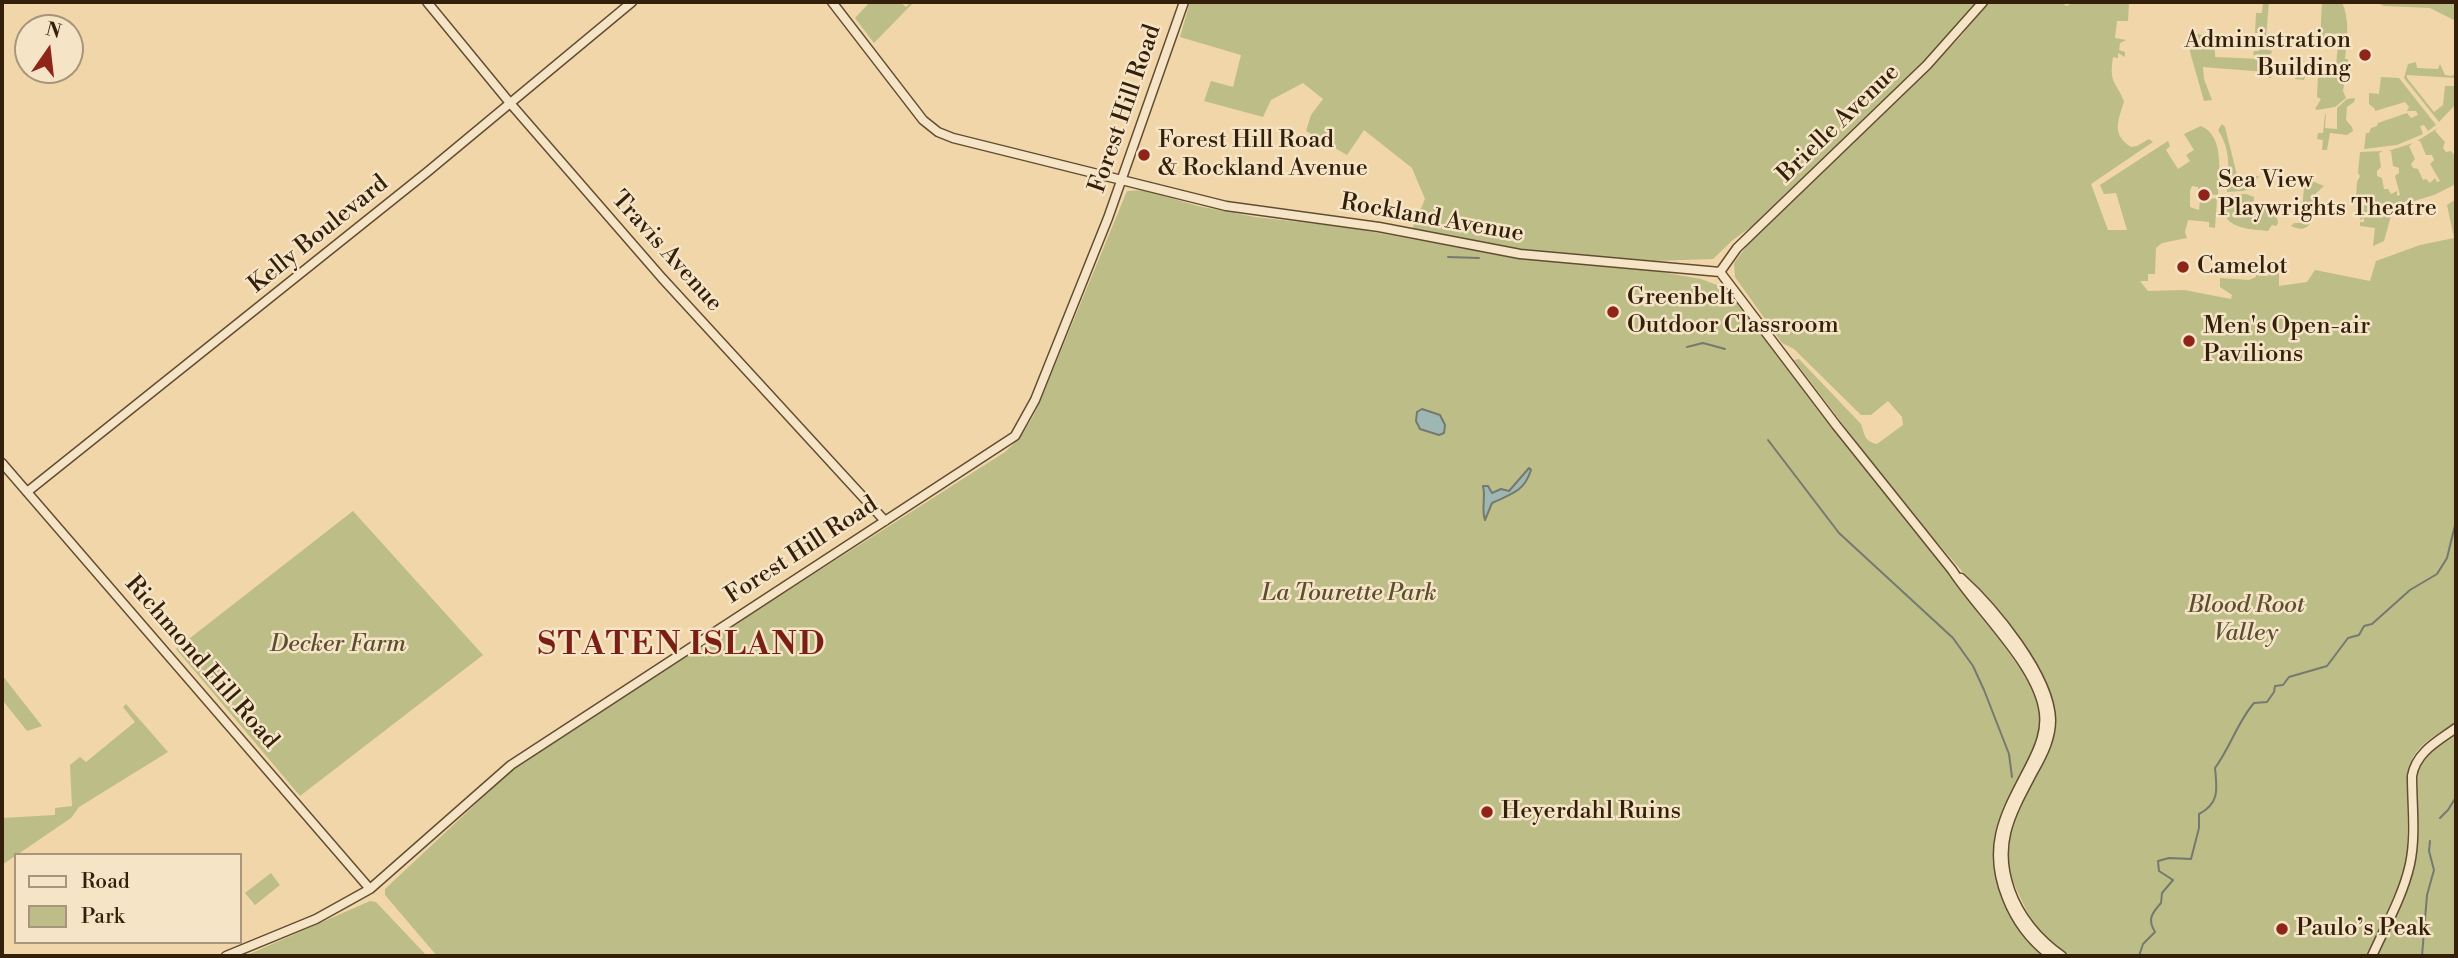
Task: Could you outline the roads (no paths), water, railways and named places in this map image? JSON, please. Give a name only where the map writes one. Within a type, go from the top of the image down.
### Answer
[{"type":"street","name":"Travis Avenue","points":[[427,2],[510,103],[662,278],[884,520]]},
{"type":"street","name":"Kelly Boulevard","points":[[27,492],[213,345],[632,2]]},
{"type":"street","name":"Rockland Avenue","points":[[832,2],[923,120],[938,132],[1226,206],[1379,227],[1500,251],[1720,272]]},
{"type":"street","name":"Forest Hill Road","points":[[226,956],[316,919],[370,889],[511,765],[884,520],[1008,443],[1019,432],[1057,347],[1123,180],[1184,2]]},
{"type":"street","name":"Brielle Avenue","points":[[1720,272],[1737,248],[1927,65],[1983,2]]},
{"type":"street","points":[[1720,272],[1952,570],[2022,663],[2037,689],[2043,707],[2043,738],[2001,826],[1997,862],[2006,896],[2018,920],[2034,942],[2051,956]]},
{"type":"street","name":"Richmond Hill Road","points":[[2,463],[370,889]]},
{"type":"street","points":[[1952,570],[1971,588],[2019,646],[2038,677],[2049,707],[2051,720],[2048,741],[2009,820],[2003,843],[2003,856],[2012,896],[2026,922],[2036,935],[2062,956]]},
{"type":"street","points":[[2372,956],[2409,866],[2412,847],[2412,776],[2415,764],[2425,750],[2456,728]]},
{"type":"water","points":[[1422,409],[1440,415],[1445,425],[1444,433],[1439,435],[1420,429],[1416,421],[1417,412]]},
{"type":"water","points":[[1529,468],[1531,470],[1521,488],[1492,503],[1485,520],[1483,486],[1488,486],[1492,493],[1501,489],[1509,491]]},
{"type":"waterway","points":[[1448,257],[1479,258]]},
{"type":"waterway","points":[[1687,347],[1703,343],[1725,349]]},
{"type":"waterway","points":[[1768,440],[1839,533],[1953,638],[1973,666],[1984,690],[2009,754],[2012,777]]},
{"type":"waterway","points":[[2139,956],[2143,944],[2155,932],[2151,923],[2152,916],[2161,903],[2162,893],[2173,880],[2159,871],[2158,861],[2169,858],[2191,859],[2199,828],[2199,814],[2211,805],[2216,795],[2215,768],[2248,710],[2254,703],[2267,702],[2275,686],[2283,685],[2289,677],[2327,666],[2348,638],[2359,635],[2364,626],[2372,624],[2410,590],[2437,574],[2447,558],[2456,521]]},
{"type":"waterway","points":[[2440,818],[2456,797]]},
{"type":"waterway","points":[[2422,956],[2427,895],[2434,870],[2429,851],[2430,841]]},
{"type":"place","name":"Administration Building","points":[[2365,55]]},
{"type":"place","name":"Forest Hill Road & Rockland Avenue","points":[[1144,155]]},
{"type":"place","name":"Sea View Playwrights Theatre","points":[[2204,195]]},
{"type":"place","name":"Camelot","points":[[2183,267]]},
{"type":"place","name":"Greenbelt Outdoor Classroom","points":[[1613,312]]},
{"type":"place","name":"Men's Open-air Pavilions","points":[[2189,341]]},
{"type":"place","name":"Heyerdahl Ruins","points":[[1487,812]]},
{"type":"place","name":"Paulo’s Peak","points":[[2282,929]]},
{"type":"district","name":"STATEN ISLAND","points":[[682,646]]},
{"type":"park label","name":"La Tourette Park","points":[[1349,594]]},
{"type":"park label","name":"Blood Root Valley","points":[[2246,620]]},
{"type":"park label","name":"Decker Farm","points":[[338,645]]}]
